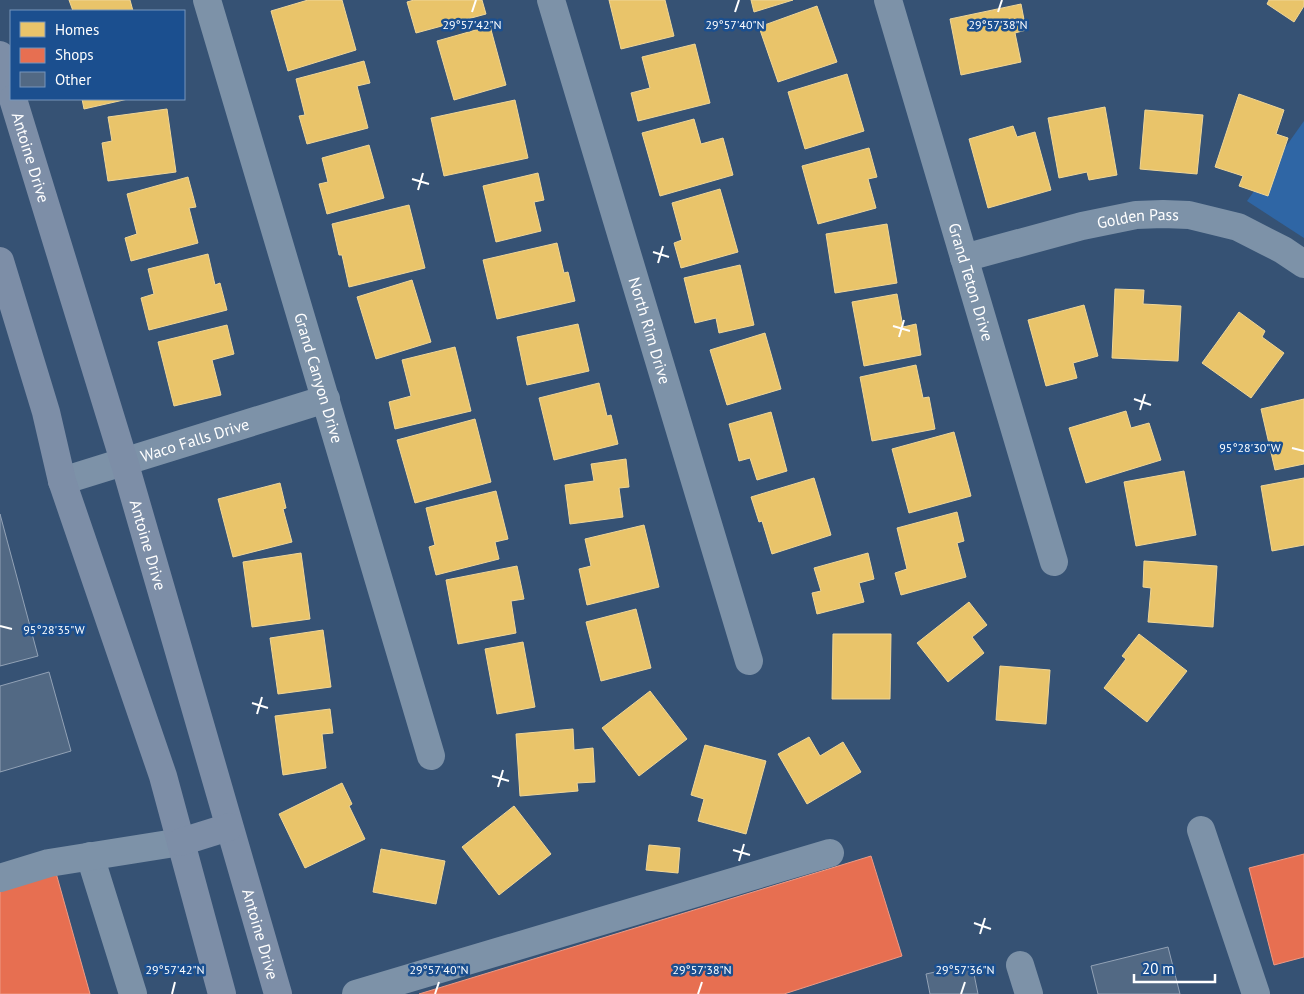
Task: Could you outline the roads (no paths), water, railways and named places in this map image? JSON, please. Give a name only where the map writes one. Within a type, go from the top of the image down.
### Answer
[{"type":"main road","name":"Antoine Drive","points":[[0,55],[10,89]]},
{"type":"main road","name":"Antoine Drive","points":[[13,100],[124,461],[278,994]]},
{"type":"main road","points":[[0,261],[46,412],[62,481],[163,776],[222,994]]},
{"type":"main road","points":[[180,842],[229,827]]},
{"type":"street","name":"Grand Canyon Drive","points":[[207,0],[431,756]]},
{"type":"street","name":"North Rim Drive","points":[[551,0],[750,661]]},
{"type":"street","name":"Grand Teton Drive","points":[[888,0],[1054,562]]},
{"type":"street","name":"Golden Pass","points":[[964,258],[1082,226],[1136,215],[1163,214],[1189,215],[1238,228],[1283,250],[1304,264]]},
{"type":"street","name":"Waco Falls Drive","points":[[62,481],[326,399]]},
{"type":"street","points":[[1201,830],[1256,994]]},
{"type":"street","points":[[0,878],[49,863],[180,842]]},
{"type":"street","points":[[356,994],[830,853]]},
{"type":"street","points":[[90,856],[133,994]]},
{"type":"street","points":[[1020,965],[1029,994]]}]
